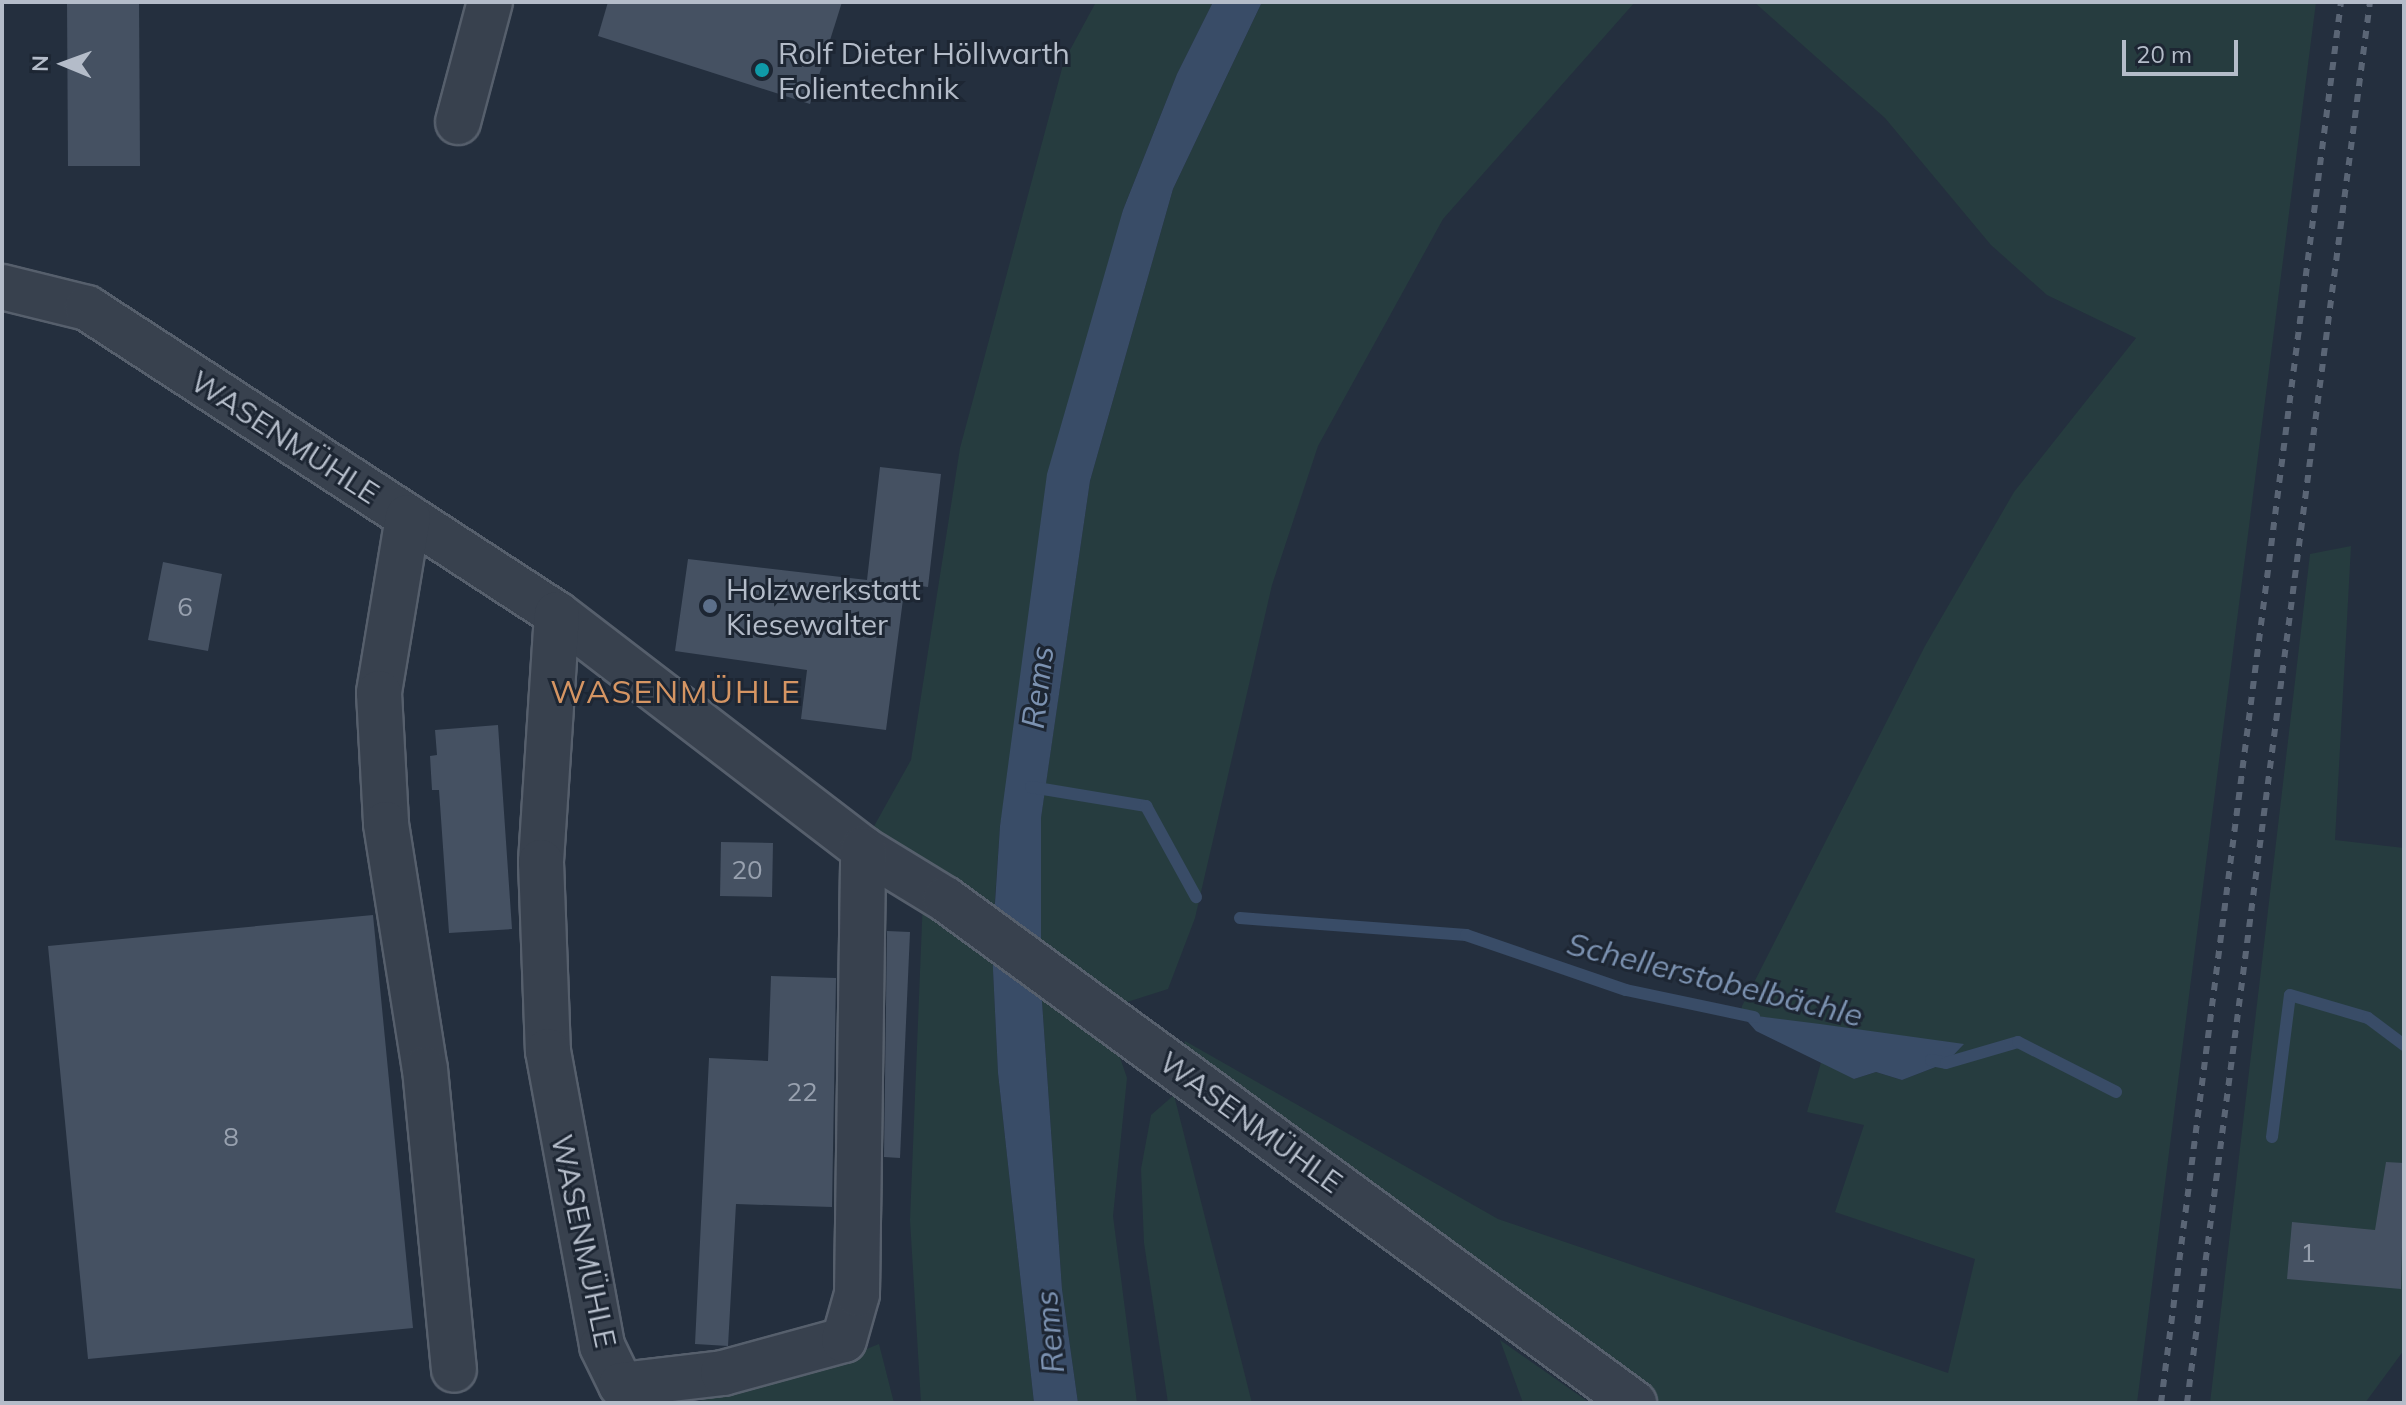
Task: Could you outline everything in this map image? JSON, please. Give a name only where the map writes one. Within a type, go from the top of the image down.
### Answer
[{"type":"street","points":[[458,122],[490,2]]},
{"type":"street","name":"WASENMÜHLE","points":[[2,287],[87,308],[557,614],[863,849],[945,899],[1634,1403]]},
{"type":"street","points":[[408,517],[379,693],[384,795],[425,1069],[454,1370]]},
{"type":"street","name":"WASENMÜHLE","points":[[557,614],[541,862],[548,1051],[602,1346],[621,1385],[723,1373],[844,1340],[857,1294],[863,849]]},
{"type":"green space","points":[[1096,2],[1213,2],[1177,74],[1123,210],[1000,826],[994,913],[873,828],[911,760],[960,448],[1064,61]]},
{"type":"green space","points":[[1262,2],[1635,2],[1443,219],[1318,446],[1272,585],[1195,918],[1168,989],[1124,1003],[1041,955],[1041,817],[1090,481],[1173,189]]},
{"type":"green space","points":[[1754,2],[2316,2],[2137,1403],[1657,1403],[1181,1054],[1185,1041],[1498,1219],[1948,1373],[1975,1259],[1835,1212],[1864,1125],[1807,1112],[1822,1059],[1854,1079],[1876,1072],[1902,1080],[1946,1063],[1963,1045],[1741,1014],[1742,1006],[1925,646],[2014,492],[2136,338],[2047,295],[1991,245],[1885,118]]},
{"type":"green space","points":[[2351,546],[2335,840],[2404,848],[2404,1350],[2365,1403],[2210,1403],[2310,554]]},
{"type":"green space","points":[[923,898],[992,949],[998,1073],[1034,1403],[921,1403],[910,1220]]},
{"type":"green space","points":[[1041,987],[1112,1034],[1127,1078],[1113,1216],[1137,1403],[1078,1403],[1062,1289]]},
{"type":"green space","points":[[1174,1095],[1252,1403],[1168,1403],[1144,1243],[1141,1169],[1151,1115]]},
{"type":"green space","points":[[1500,1340],[1590,1403],[1523,1403]]},
{"type":"green space","points":[[879,1344],[894,1403],[692,1403],[829,1364]]},
{"type":"water","name":"Rems","points":[[1213,2],[1262,2],[1173,189],[1090,481],[1041,818],[1041,987],[1062,1289],[1078,1403],[1034,1403],[998,1073],[992,949],[1000,826],[1047,474],[1123,210],[1177,74]]},
{"type":"water","points":[[1741,1014],[1964,1044],[1946,1063],[1902,1080],[1876,1072],[1854,1079],[1756,1031]]},
{"type":"building","points":[[67,2],[139,2],[140,166],[68,166]]},
{"type":"building","name":"Rolf Dieter Höllwarth Folientechnik","points":[[608,2],[842,2],[810,104],[598,36]]},
{"type":"building","points":[[880,467],[941,474],[928,587],[905,584],[886,730],[801,719],[807,670],[675,651],[688,559],[867,580]]},
{"type":"building","points":[[163,562],[222,574],[208,651],[148,640]]},
{"type":"building","points":[[498,725],[512,929],[449,933],[439,790],[432,790],[430,756],[437,755],[435,730]]},
{"type":"building","points":[[721,842],[773,843],[772,897],[720,896]]},
{"type":"building","points":[[373,915],[413,1328],[88,1359],[48,946]]},
{"type":"building","points":[[887,931],[910,932],[900,1158],[884,1157]]},
{"type":"building","points":[[771,976],[836,978],[832,1207],[736,1204],[728,1346],[695,1344],[709,1058],[768,1061]]},
{"type":"building","points":[[2386,1162],[2404,1163],[2401,1289],[2287,1279],[2292,1222],[2375,1230]]},
{"type":"waterway","name":"Schellerstobelbächle","points":[[1031,787],[1146,806],[1196,897]]},
{"type":"waterway","name":"Schellerstobelbächle","points":[[1240,918],[1466,935],[1626,990],[1754,1017]]},
{"type":"waterway","name":"Schellerstobelbächle","points":[[2272,1137],[2290,995],[2368,1018],[2404,1045]]},
{"type":"waterway","name":"Schellerstobelbächle","points":[[1931,1060],[1946,1063],[2018,1042],[2116,1092]]},
{"type":"railway","points":[[2161,1403],[2341,2]]},
{"type":"railway","points":[[2187,1403],[2370,2]]},
{"type":"place","name":"Rolf Dieter Höllwarth Folientechnik","points":[[762,70]]},
{"type":"place","name":"Holzwerkstatt Kiesewalter","points":[[710,606]]},
{"type":"district","name":"WASENMÜHLE","points":[[676,691]]}]
